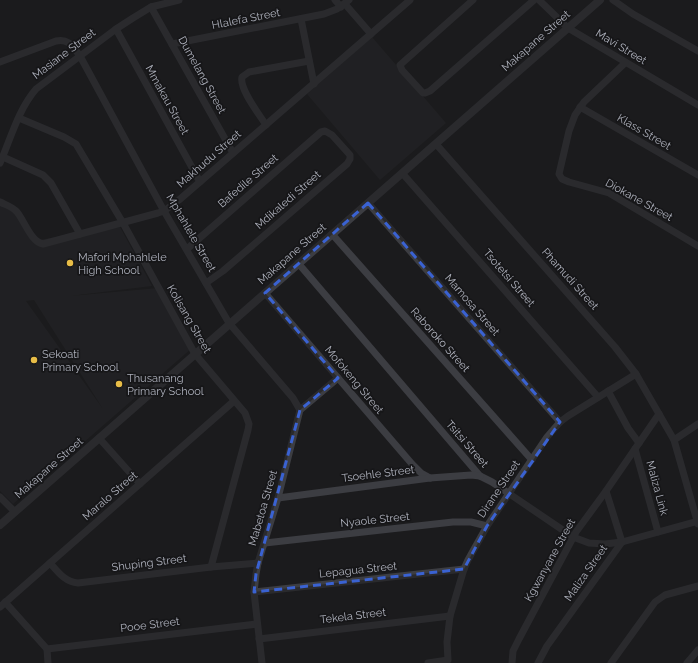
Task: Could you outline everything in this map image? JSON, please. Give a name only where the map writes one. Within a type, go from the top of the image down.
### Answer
[{"type":"street","name":"Masiane Street","points":[[1,160],[19,118],[29,98],[36,89],[116,29],[151,7],[179,0]]},
{"type":"street","points":[[335,0],[345,3],[371,34]]},
{"type":"street","name":"Makhudu Street","points":[[0,202],[14,208],[39,243],[46,243],[164,211],[266,126],[410,0]]},
{"type":"street","points":[[473,0],[400,65],[402,70],[423,92],[425,93],[430,91],[534,0]]},
{"type":"street","name":"Mavi Street","points":[[539,0],[568,28],[698,105]]},
{"type":"street","name":"Makapane Street","points":[[0,525],[229,323],[403,174],[600,0]]},
{"type":"street","points":[[612,0],[633,14],[698,51]]},
{"type":"street","name":"Hlalefa Street","points":[[172,44],[332,12],[345,3]]},
{"type":"street","name":"Dumelang Street","points":[[151,7],[233,153]]},
{"type":"street","points":[[301,19],[314,84]]},
{"type":"street","name":"Mmakau Street","points":[[116,29],[200,182]]},
{"type":"street","name":"Mphahlele Street","points":[[0,62],[60,40],[69,42],[80,56],[164,211],[229,323],[293,398],[300,410]]},
{"type":"street","points":[[266,126],[244,88],[241,81],[242,77],[249,72],[309,61]]},
{"type":"street","name":"Diokane Street","points":[[625,63],[589,97],[575,115],[569,131],[559,171],[560,177],[568,182],[609,193],[698,246]]},
{"type":"street","name":"Klass Street","points":[[580,107],[698,176]]},
{"type":"street","name":"Kolisang Street","points":[[19,118],[64,137],[76,144],[123,223],[195,354],[245,413],[248,419],[248,430],[211,567]]},
{"type":"street","name":"Bafedile Street","points":[[187,249],[323,131]]},
{"type":"street","name":"Mdikaledi Street","points":[[206,283],[223,271],[347,164],[351,157],[348,152],[332,135],[323,131]]},
{"type":"street","name":"Phamudi Street","points":[[436,144],[615,347],[636,374],[674,440],[698,522]]},
{"type":"street","points":[[1,160],[39,172],[47,178],[80,234]]},
{"type":"street","name":"Tsotetsi Street","points":[[403,174],[598,397]]},
{"type":"street","name":"Mamosa Street","points":[[368,203],[560,422]]},
{"type":"street","name":"Raboroko Street","points":[[332,234],[532,460]]},
{"type":"street","name":"Tsitsi Street","points":[[298,264],[480,476],[509,493],[573,537],[589,543],[598,544],[622,542]]},
{"type":"street","name":"Mofokeng Street","points":[[265,293],[412,464],[421,473],[430,478]]},
{"type":"street","name":"Dirane Street","points":[[428,663],[448,660],[447,642],[450,616],[464,569],[488,526],[532,460],[560,422],[636,374]]},
{"type":"street","points":[[300,410],[338,378]]},
{"type":"street","name":"Maliza Link","points":[[608,391],[637,446],[658,532]]},
{"type":"street","name":"Maralo Street","points":[[2,605],[234,401]]},
{"type":"street","name":"Mabetoa Street","points":[[262,663],[254,592],[256,574],[278,498],[300,410]]},
{"type":"street","name":"Kgwanyane Street","points":[[512,663],[513,651],[573,537],[659,414]]},
{"type":"street","points":[[674,440],[698,424]]},
{"type":"street","points":[[99,438],[140,484]]},
{"type":"street","name":"Tsoehle Street","points":[[278,498],[430,478],[465,475],[480,476]]},
{"type":"street","points":[[606,491],[622,542]]},
{"type":"street","points":[[0,497],[15,512]]},
{"type":"street","name":"Nyaole Street","points":[[265,543],[452,522],[471,522],[488,526]]},
{"type":"street","name":"Maliza Street","points":[[538,663],[547,646],[622,542],[698,522]]},
{"type":"street","name":"Shuping Street","points":[[50,563],[66,580],[78,583],[211,567],[258,563]]},
{"type":"street","name":"Lepagua Street","points":[[254,592],[464,569]]},
{"type":"street","points":[[611,663],[655,602],[665,595],[698,586]]},
{"type":"street","points":[[2,605],[46,649],[48,663]]},
{"type":"street","name":"Tekela Street","points":[[259,639],[450,616]]},
{"type":"street","name":"Pooe Street","points":[[46,649],[257,624]]},
{"type":"street","points":[[687,663],[698,650]]},
{"type":"highlighted area","points":[[368,203],[560,422],[487,526],[464,569],[254,592],[256,574],[300,410],[338,378],[265,293]]},
{"type":"shaded area","points":[[372,37],[446,123],[380,180],[307,94]]},
{"type":"shaded area","points":[[0,205],[14,210],[38,240],[120,227],[152,286],[70,296],[158,288],[192,348],[13,504],[0,491]],"holes":[[[34,300],[103,409],[26,301]]]},
{"type":"place","name":"Mafori Mphahlele High School","points":[[70,263]]},
{"type":"place","name":"Sekoati Primary School","points":[[34,360]]},
{"type":"place","name":"Thusanang Primary School","points":[[119,384]]}]
